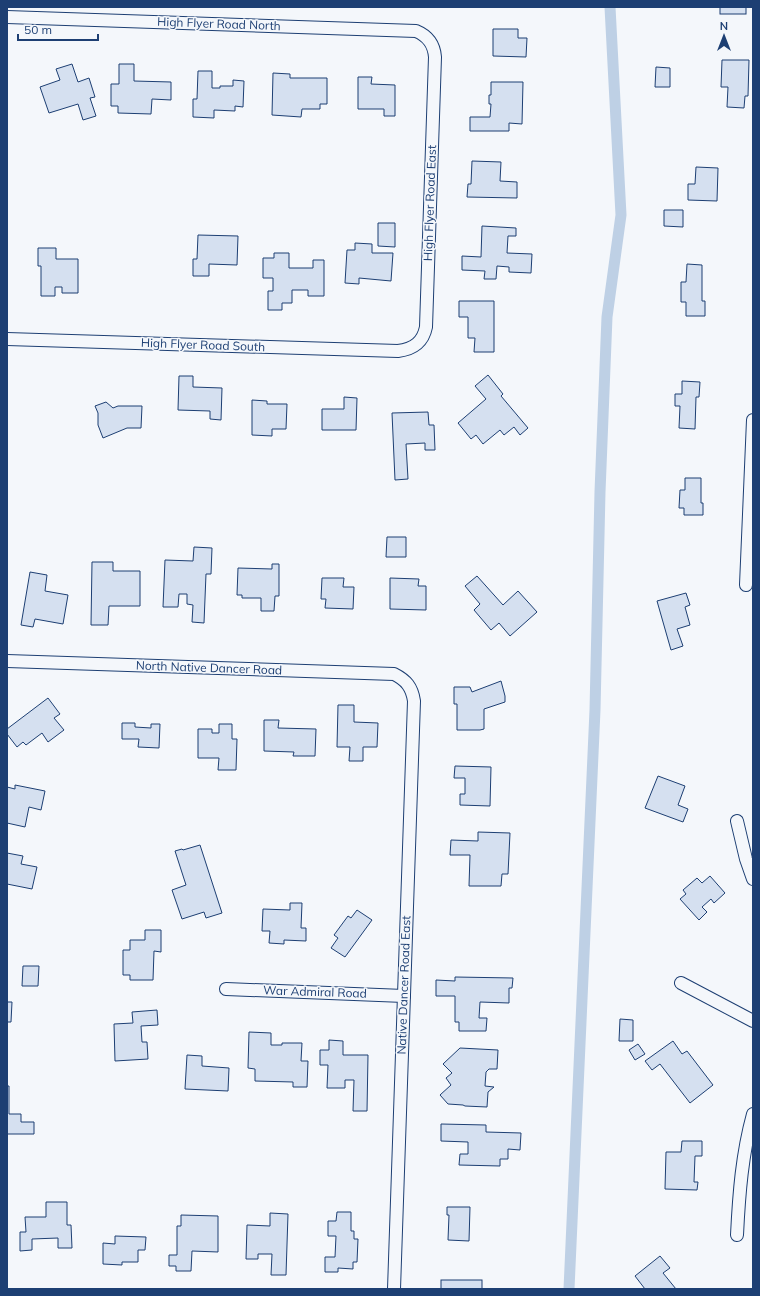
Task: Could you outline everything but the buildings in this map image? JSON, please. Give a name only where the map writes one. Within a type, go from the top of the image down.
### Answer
[{"type":"street","name":"High Flyer Road North","points":[[7,17],[416,30],[429,39]]},
{"type":"street","name":"High Flyer Road East","points":[[398,351],[407,350],[418,343],[424,334],[426,326],[435,57],[434,49],[429,39]]},
{"type":"street","name":"High Flyer Road South","points":[[7,339],[398,351]]},
{"type":"street","points":[[746,586],[753,420]]},
{"type":"street","name":"North Native Dancer Road","points":[[7,661],[394,674],[408,683]]},
{"type":"street","name":"Native Dancer Road East","points":[[394,1289],[414,701],[413,693],[408,683]]},
{"type":"street","points":[[737,821],[746,859],[753,879]]},
{"type":"street","points":[[680,984],[753,1021]]},
{"type":"street","name":"War Admiral Road","points":[[226,989],[404,996]]},
{"type":"street","points":[[737,1235],[739,1192],[743,1160],[753,1114]]},
{"type":"waterway","points":[[569,1289],[595,710],[600,492],[607,317],[621,215],[610,7]]}]
